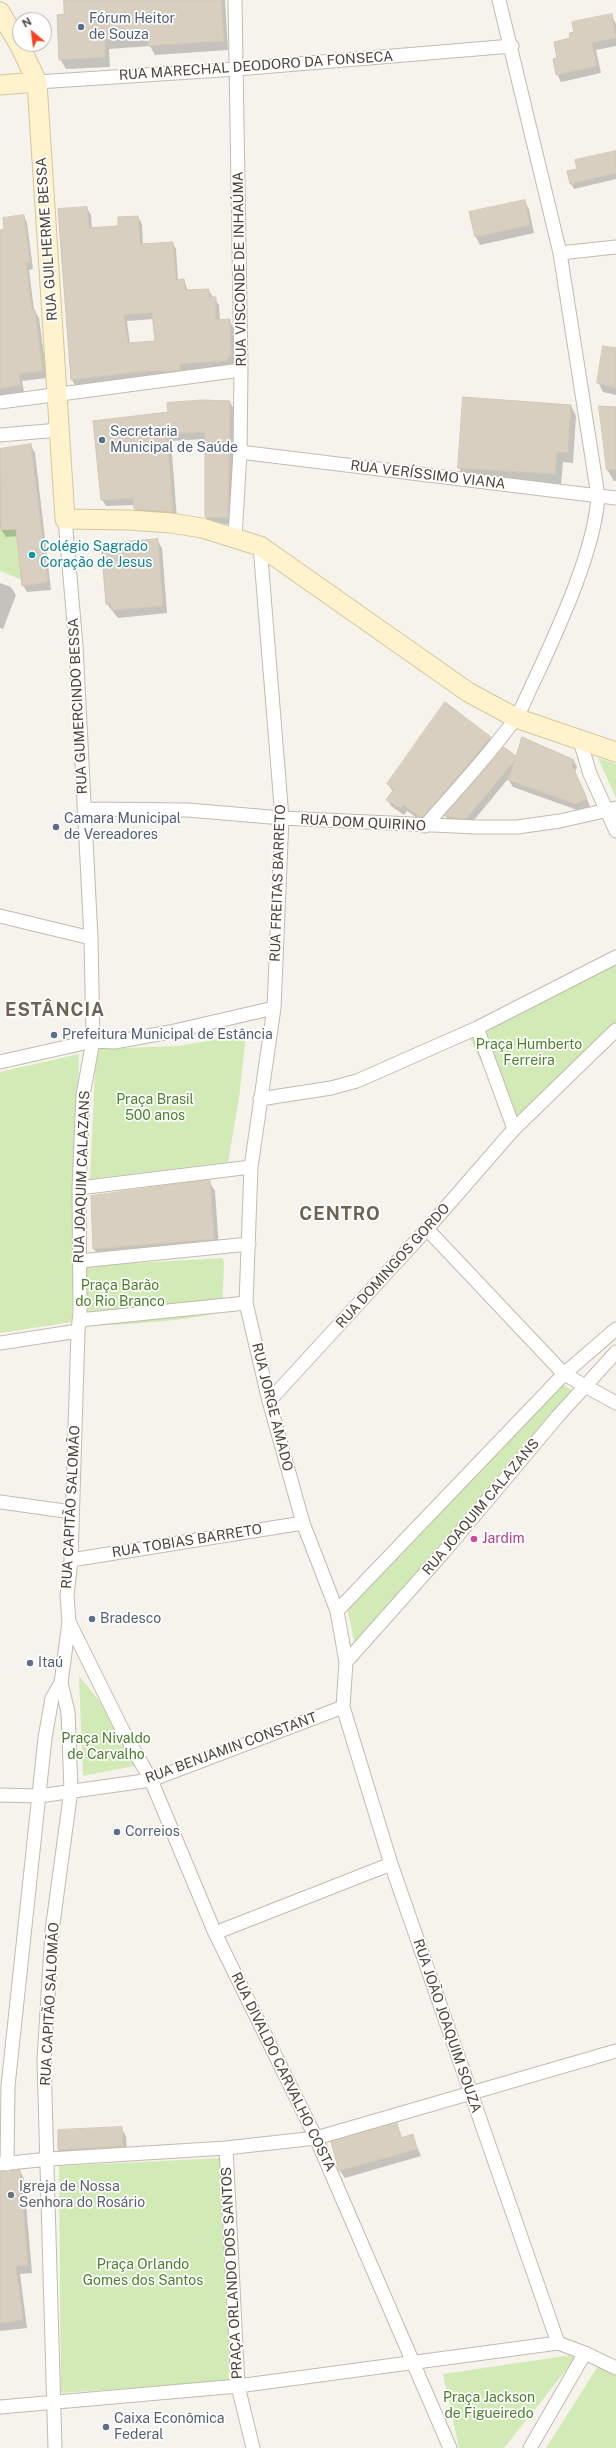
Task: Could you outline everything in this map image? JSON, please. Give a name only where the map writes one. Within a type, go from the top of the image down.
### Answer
[{"type":"street","name":"RUA VISCONDE DE INHAÚMA","points":[[235,0],[241,370],[240,452],[235,537]]},
{"type":"street","points":[[425,826],[516,718],[547,652],[574,587],[595,523],[598,496],[560,253],[512,46],[499,0]]},
{"type":"street","points":[[0,12],[20,46],[37,82]]},
{"type":"street","name":"RUA MARECHAL DEODORO DA FONSECA","points":[[0,85],[237,69],[512,46]]},
{"type":"street","name":"RUA GUILHERME BESSA","points":[[37,82],[58,395]]},
{"type":"street","points":[[560,253],[616,247]]},
{"type":"street","points":[[0,402],[241,370]]},
{"type":"street","name":"RUA GUMERCINDO BESSA","points":[[58,395],[65,519],[76,646],[91,938],[93,1041]]},
{"type":"street","points":[[0,435],[59,430]]},
{"type":"street","name":"RUA VERÍSSIMO VIANA","points":[[240,452],[616,498]]},
{"type":"street","points":[[65,519],[128,520],[171,523],[202,528],[260,546],[410,653],[468,692],[516,718],[616,752]]},
{"type":"street","name":"RUA FREITAS BARRETO","points":[[260,546],[282,818],[274,1008],[260,1099]]},
{"type":"street","points":[[580,741],[584,758],[611,810],[616,831]]},
{"type":"street","name":"RUA DOM QUIRINO","points":[[84,809],[188,810],[282,818],[425,826],[517,827],[611,810]]},
{"type":"street","points":[[0,916],[91,938]]},
{"type":"street","points":[[260,1099],[323,1090],[356,1081],[477,1028],[616,958]]},
{"type":"street","points":[[0,1062],[93,1041],[114,1042],[170,1032],[274,1008]]},
{"type":"street","points":[[477,1028],[514,1129],[616,1030]]},
{"type":"street","name":"RUA JOAQUIM CALAZANS","points":[[79,1326],[79,1188],[83,1095],[93,1041]]},
{"type":"street","name":"RUA JORGE AMADO","points":[[260,1099],[251,1167],[246,1303],[269,1401],[303,1523],[337,1611],[346,1662],[343,1707]]},
{"type":"street","name":"RUA DOMINGOS GORDO","points":[[269,1401],[427,1229],[514,1129]]},
{"type":"street","points":[[79,1188],[251,1167]]},
{"type":"street","points":[[427,1229],[564,1374],[616,1403]]},
{"type":"street","points":[[80,1261],[249,1244]]},
{"type":"street","points":[[0,1343],[79,1326],[246,1303]]},
{"type":"street","name":"RUA CAPITÃO SALOMÃO","points":[[61,1683],[52,1698],[49,1713],[8,2086],[3,2164],[49,2159],[45,2053],[52,1931],[71,1790],[68,1712],[61,1683],[69,1622],[67,1594],[71,1560],[79,1326]]},
{"type":"street","points":[[337,1611],[564,1374],[616,1329]]},
{"type":"street","name":"RUA JOAQUIM CALAZANS","points":[[346,1662],[443,1553],[584,1386],[616,1352]]},
{"type":"street","points":[[0,1502],[72,1512]]},
{"type":"street","name":"RUA TOBIAS BARRETO","points":[[71,1560],[303,1523]]},
{"type":"street","name":"RUA DIVALDO CARVALHO COSTA","points":[[69,1622],[123,1731],[151,1780],[215,1933],[316,2138],[414,2364]]},
{"type":"street","name":"RUA BENJAMIN CONSTANT","points":[[0,1795],[39,1796],[71,1790],[151,1780],[343,1707]]},
{"type":"street","name":"RUA JOÃO JOAQUIM SOUZA","points":[[343,1707],[391,1864],[469,2093],[558,2343]]},
{"type":"street","points":[[215,1933],[391,1864]]},
{"type":"street","points":[[226,2148],[316,2138],[616,2051]]},
{"type":"street","name":"PRAÇA ORLANDO DOS SANTOS","points":[[0,2407],[53,2404],[238,2386],[226,2148],[49,2159]]},
{"type":"street","points":[[49,2159],[55,2448]]},
{"type":"street","points":[[253,2448],[238,2386],[414,2364],[558,2343],[585,2353],[616,2368]]},
{"type":"street","points":[[530,2448],[585,2353]]},
{"type":"street","points":[[414,2364],[450,2448]]},
{"type":"green space","points":[[0,522],[1,530],[16,529],[22,580],[0,571]]},
{"type":"green space","points":[[598,758],[616,764],[616,798]]},
{"type":"green space","name":"Praça Humberto Ferreira","points":[[616,960],[616,1038],[514,1131],[466,1030]]},
{"type":"green space","name":"Praça Brasil 500 anos","points":[[246,1034],[239,1098],[228,1162],[90,1179],[96,1049],[179,1046]]},
{"type":"green space","name":"Praça Barão do Rio Branco","points":[[79,1054],[72,1322],[0,1333],[0,1072]]},
{"type":"green space","name":"Praça Barão do Rio Branco","points":[[222,1258],[224,1262],[222,1312],[172,1320],[87,1326],[87,1266]]},
{"type":"green space","points":[[563,1384],[574,1392],[355,1645],[347,1608]]},
{"type":"green space","name":"Praça Nivaldo de Carvalho","points":[[79,1676],[132,1741],[139,1765],[83,1776]]},
{"type":"green space","name":"Praça Orlando Gomes dos Santos","points":[[224,2158],[229,2381],[61,2393],[59,2166]]},
{"type":"green space","name":"Praça Jackson de Figueiredo","points":[[579,2354],[504,2448],[459,2448],[443,2374]]},
{"type":"green space","name":"Praça Jackson de Figueiredo","points":[[600,2363],[616,2373],[616,2448],[546,2448]]},
{"type":"building","points":[[64,0],[221,0],[224,41],[148,46],[148,37],[105,40],[105,57],[59,60],[57,15],[64,14]]},
{"type":"building","points":[[612,14],[616,38],[592,43],[597,66],[556,75],[553,59],[557,58],[554,42],[570,38],[569,33],[574,32],[572,22]]},
{"type":"building","points":[[616,151],[616,173],[570,184],[567,171],[577,169],[575,160]]},
{"type":"building","points":[[525,200],[530,225],[475,237],[469,212]]},
{"type":"building","points":[[87,207],[89,228],[118,226],[118,217],[138,216],[140,244],[173,242],[176,280],[184,279],[185,290],[209,289],[209,297],[216,297],[216,320],[230,319],[231,354],[226,361],[180,364],[180,370],[175,371],[147,371],[71,380],[58,209]],"holes":[[[152,313],[155,341],[128,343],[124,315]]]},
{"type":"building","points":[[24,215],[30,263],[26,263],[32,310],[35,310],[43,371],[19,374],[21,385],[0,389],[0,230],[4,229],[3,218]]},
{"type":"building","points":[[603,346],[616,348],[616,388],[597,383]]},
{"type":"building","points":[[463,397],[571,405],[568,453],[557,452],[555,474],[458,468]]},
{"type":"building","points":[[202,400],[230,401],[228,518],[205,517],[205,432],[167,434],[173,512],[134,509],[133,498],[101,500],[93,421],[168,412],[167,403]]},
{"type":"building","points":[[599,406],[616,407],[616,469],[607,470]]},
{"type":"building","name":"Colégio Sagrado Coração de Jesus","points":[[31,444],[48,582],[22,586],[16,529],[1,530],[0,449]]},
{"type":"building","points":[[158,539],[163,606],[112,610],[111,604],[106,604],[101,544]]},
{"type":"building","points":[[445,702],[491,737],[423,817],[419,816],[403,805],[401,809],[386,800],[394,789],[387,784]]},
{"type":"building","points":[[522,737],[574,760],[572,765],[587,799],[576,804],[508,780],[515,760],[466,819],[444,816],[504,747],[516,756]]},
{"type":"building","points":[[210,1180],[214,1239],[93,1249],[91,1196]]},
{"type":"building","points":[[397,2123],[401,2138],[413,2134],[417,2149],[339,2171],[331,2142]]},
{"type":"building","points":[[122,2127],[123,2146],[58,2150],[58,2130]]},
{"type":"building","points":[[20,2170],[28,2265],[16,2266],[23,2320],[0,2323],[0,2172]]},
{"type":"place","name":"Fórum Heitor de Souza","points":[[81,27]]},
{"type":"place","name":"Secretaria Municipal de Saúde","points":[[102,440]]},
{"type":"place","name":"Colégio Sagrado Coração de Jesus","points":[[32,555]]},
{"type":"place","name":"Camara Municipal de Vereadores","points":[[56,827]]},
{"type":"place","name":"Prefeitura Municipal de Estância","points":[[54,1035]]},
{"type":"place","name":"Jardim","points":[[474,1539]]},
{"type":"place","name":"Bradesco","points":[[92,1619]]},
{"type":"place","name":"Itaú","points":[[30,1663]]},
{"type":"place","name":"Correios","points":[[117,1832]]},
{"type":"place","name":"Igreja de Nossa Senhora do Rosário","points":[[11,2195]]},
{"type":"place","name":"Caixa Econômica Federal","points":[[106,2427]]},
{"type":"district","name":"ESTÂNCIA","points":[[55,1010]]},
{"type":"district","name":"CENTRO","points":[[340,1214]]}]
